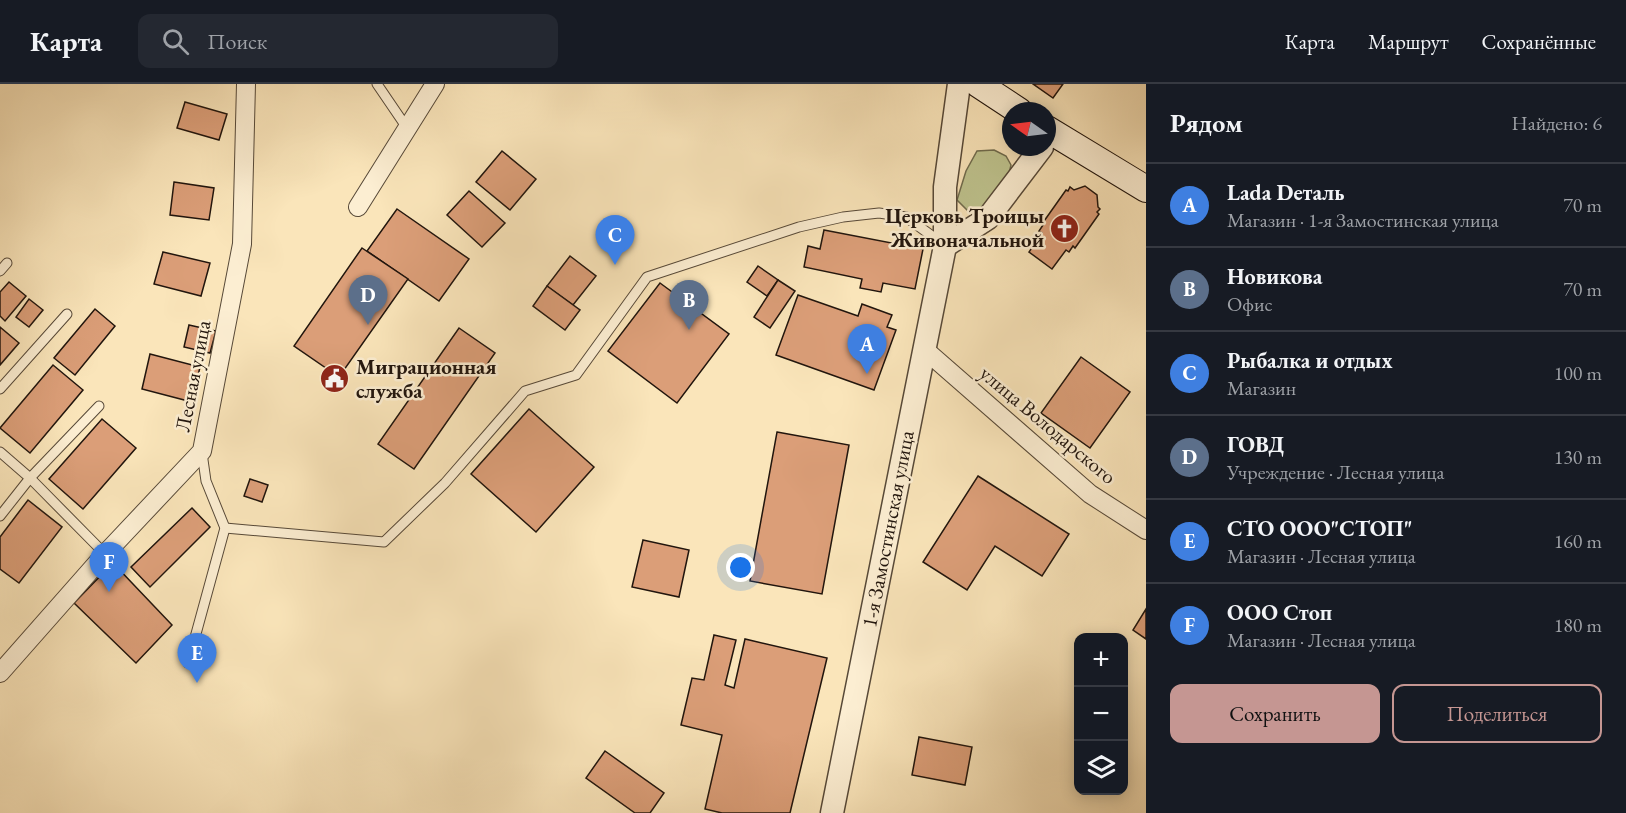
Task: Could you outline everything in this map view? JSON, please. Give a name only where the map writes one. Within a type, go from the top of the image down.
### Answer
[{"type":"main road","points":[[978,84],[1005,102]]},
{"type":"main road","points":[[1056,142],[1146,189]]},
{"type":"street","name":"Лесная улица","points":[[0,673],[105,554],[202,451],[242,244],[246,84]]},
{"type":"street","points":[[358,207],[435,84]]},
{"type":"street","name":"1-я Замостинская улица","points":[[832,813],[945,246],[945,187],[960,84]]},
{"type":"street","points":[[945,246],[988,218],[1033,156]]},
{"type":"street","name":"улица Володарского","points":[[924,349],[1090,494],[1146,530]]},
{"type":"lane","points":[[377,84],[407,128]]},
{"type":"lane","points":[[225,528],[384,542],[445,483],[525,391],[576,375],[646,278],[799,227],[879,213],[906,218],[945,246]]},
{"type":"lane","points":[[0,389],[67,314]]},
{"type":"lane","points":[[0,516],[30,478],[99,406]]},
{"type":"lane","points":[[188,663],[225,528],[206,481],[202,451]]},
{"type":"lane","points":[[0,452],[30,478],[105,554]]},
{"type":"green space","points":[[994,150],[1006,156],[1011,165],[1007,182],[981,211],[968,211],[957,200],[966,171],[977,151]]},
{"type":"building","points":[[1033,84],[1063,84],[1053,98]]},
{"type":"building","points":[[185,102],[227,114],[219,140],[177,128]]},
{"type":"building","points":[[502,151],[536,179],[510,210],[476,182]]},
{"type":"building","points":[[174,182],[214,188],[209,220],[170,215]]},
{"type":"building","name":"Церковь Троицы Живоначальной","points":[[1085,186],[1097,195],[1099,214],[1075,248],[1073,246],[1069,252],[1066,250],[1052,269],[1029,252],[1042,233],[1039,231],[1042,224],[1066,190],[1068,191],[1070,187],[1074,190]]},
{"type":"building","points":[[469,191],[505,223],[482,247],[447,215]]},
{"type":"building","points":[[397,209],[469,259],[439,301],[367,251]]},
{"type":"building","points":[[824,230],[923,249],[915,289],[883,283],[881,292],[860,288],[862,279],[804,267],[808,246],[820,249]]},
{"type":"building","points":[[362,248],[408,279],[339,377],[294,346]]},
{"type":"building","points":[[163,252],[210,263],[201,296],[154,284]]},
{"type":"building","points":[[570,256],[596,276],[573,305],[547,286]]},
{"type":"building","points":[[758,266],[778,280],[767,296],[747,282]]},
{"type":"building","points":[[778,280],[795,291],[770,328],[754,317]]},
{"type":"building","points":[[9,282],[26,296],[5,321],[0,316],[0,292]]},
{"type":"building","points":[[660,283],[729,334],[677,403],[608,351]]},
{"type":"building","points":[[547,286],[580,310],[565,330],[533,306]]},
{"type":"building","points":[[798,295],[858,316],[862,304],[892,315],[887,327],[896,330],[874,390],[776,355]]},
{"type":"building","points":[[29,299],[43,310],[29,327],[16,317]]},
{"type":"building","points":[[95,309],[115,326],[75,375],[54,358]]},
{"type":"building","points":[[189,325],[216,331],[210,353],[184,347]]},
{"type":"building","points":[[0,327],[19,343],[0,365]]},
{"type":"building","points":[[459,328],[495,353],[414,469],[378,444]]},
{"type":"building","points":[[150,354],[200,367],[192,402],[142,389]]},
{"type":"building","points":[[1081,357],[1130,392],[1090,448],[1041,413]]},
{"type":"building","points":[[53,365],[83,390],[30,453],[0,428]]},
{"type":"building","points":[[529,409],[594,467],[536,532],[471,474]]},
{"type":"building","points":[[102,419],[136,448],[83,509],[49,479]]},
{"type":"building","points":[[777,432],[849,445],[822,594],[750,581]]},
{"type":"building","points":[[978,476],[1069,534],[1042,576],[995,546],[967,590],[923,562]]},
{"type":"building","points":[[250,479],[268,485],[262,502],[244,496]]},
{"type":"building","points":[[28,500],[62,527],[19,583],[0,569],[0,537]]},
{"type":"building","points":[[192,508],[210,527],[150,587],[131,567]]},
{"type":"building","points":[[643,540],[689,550],[679,597],[632,587]]},
{"type":"building","points":[[113,563],[172,625],[136,663],[74,603]]},
{"type":"building","points":[[1146,609],[1146,639],[1133,630]]},
{"type":"building","points":[[714,635],[736,640],[725,685],[734,688],[745,639],[827,658],[790,813],[722,813],[705,809],[722,735],[681,725],[692,678],[704,680]]},
{"type":"building","points":[[919,737],[972,747],[965,785],[912,775]]},
{"type":"building","points":[[605,751],[664,793],[650,813],[635,813],[586,778]]},
{"type":"place","name":"Церковь Троицы Живоначальной","points":[[1065,228]]},
{"type":"place","name":"Рыбалка и отдых","points":[[615,265]]},
{"type":"place","name":"ГОВД","points":[[368,325]]},
{"type":"place","name":"Новикова","points":[[689,330]]},
{"type":"place","name":"Lada Dеталь","points":[[867,374]]},
{"type":"place","name":"Миграционная служба","points":[[335,379]]},
{"type":"place","name":"ООО Стоп","points":[[109,592]]},
{"type":"place","name":"СТО ООО\"СТОП\"","points":[[197,683]]}]
